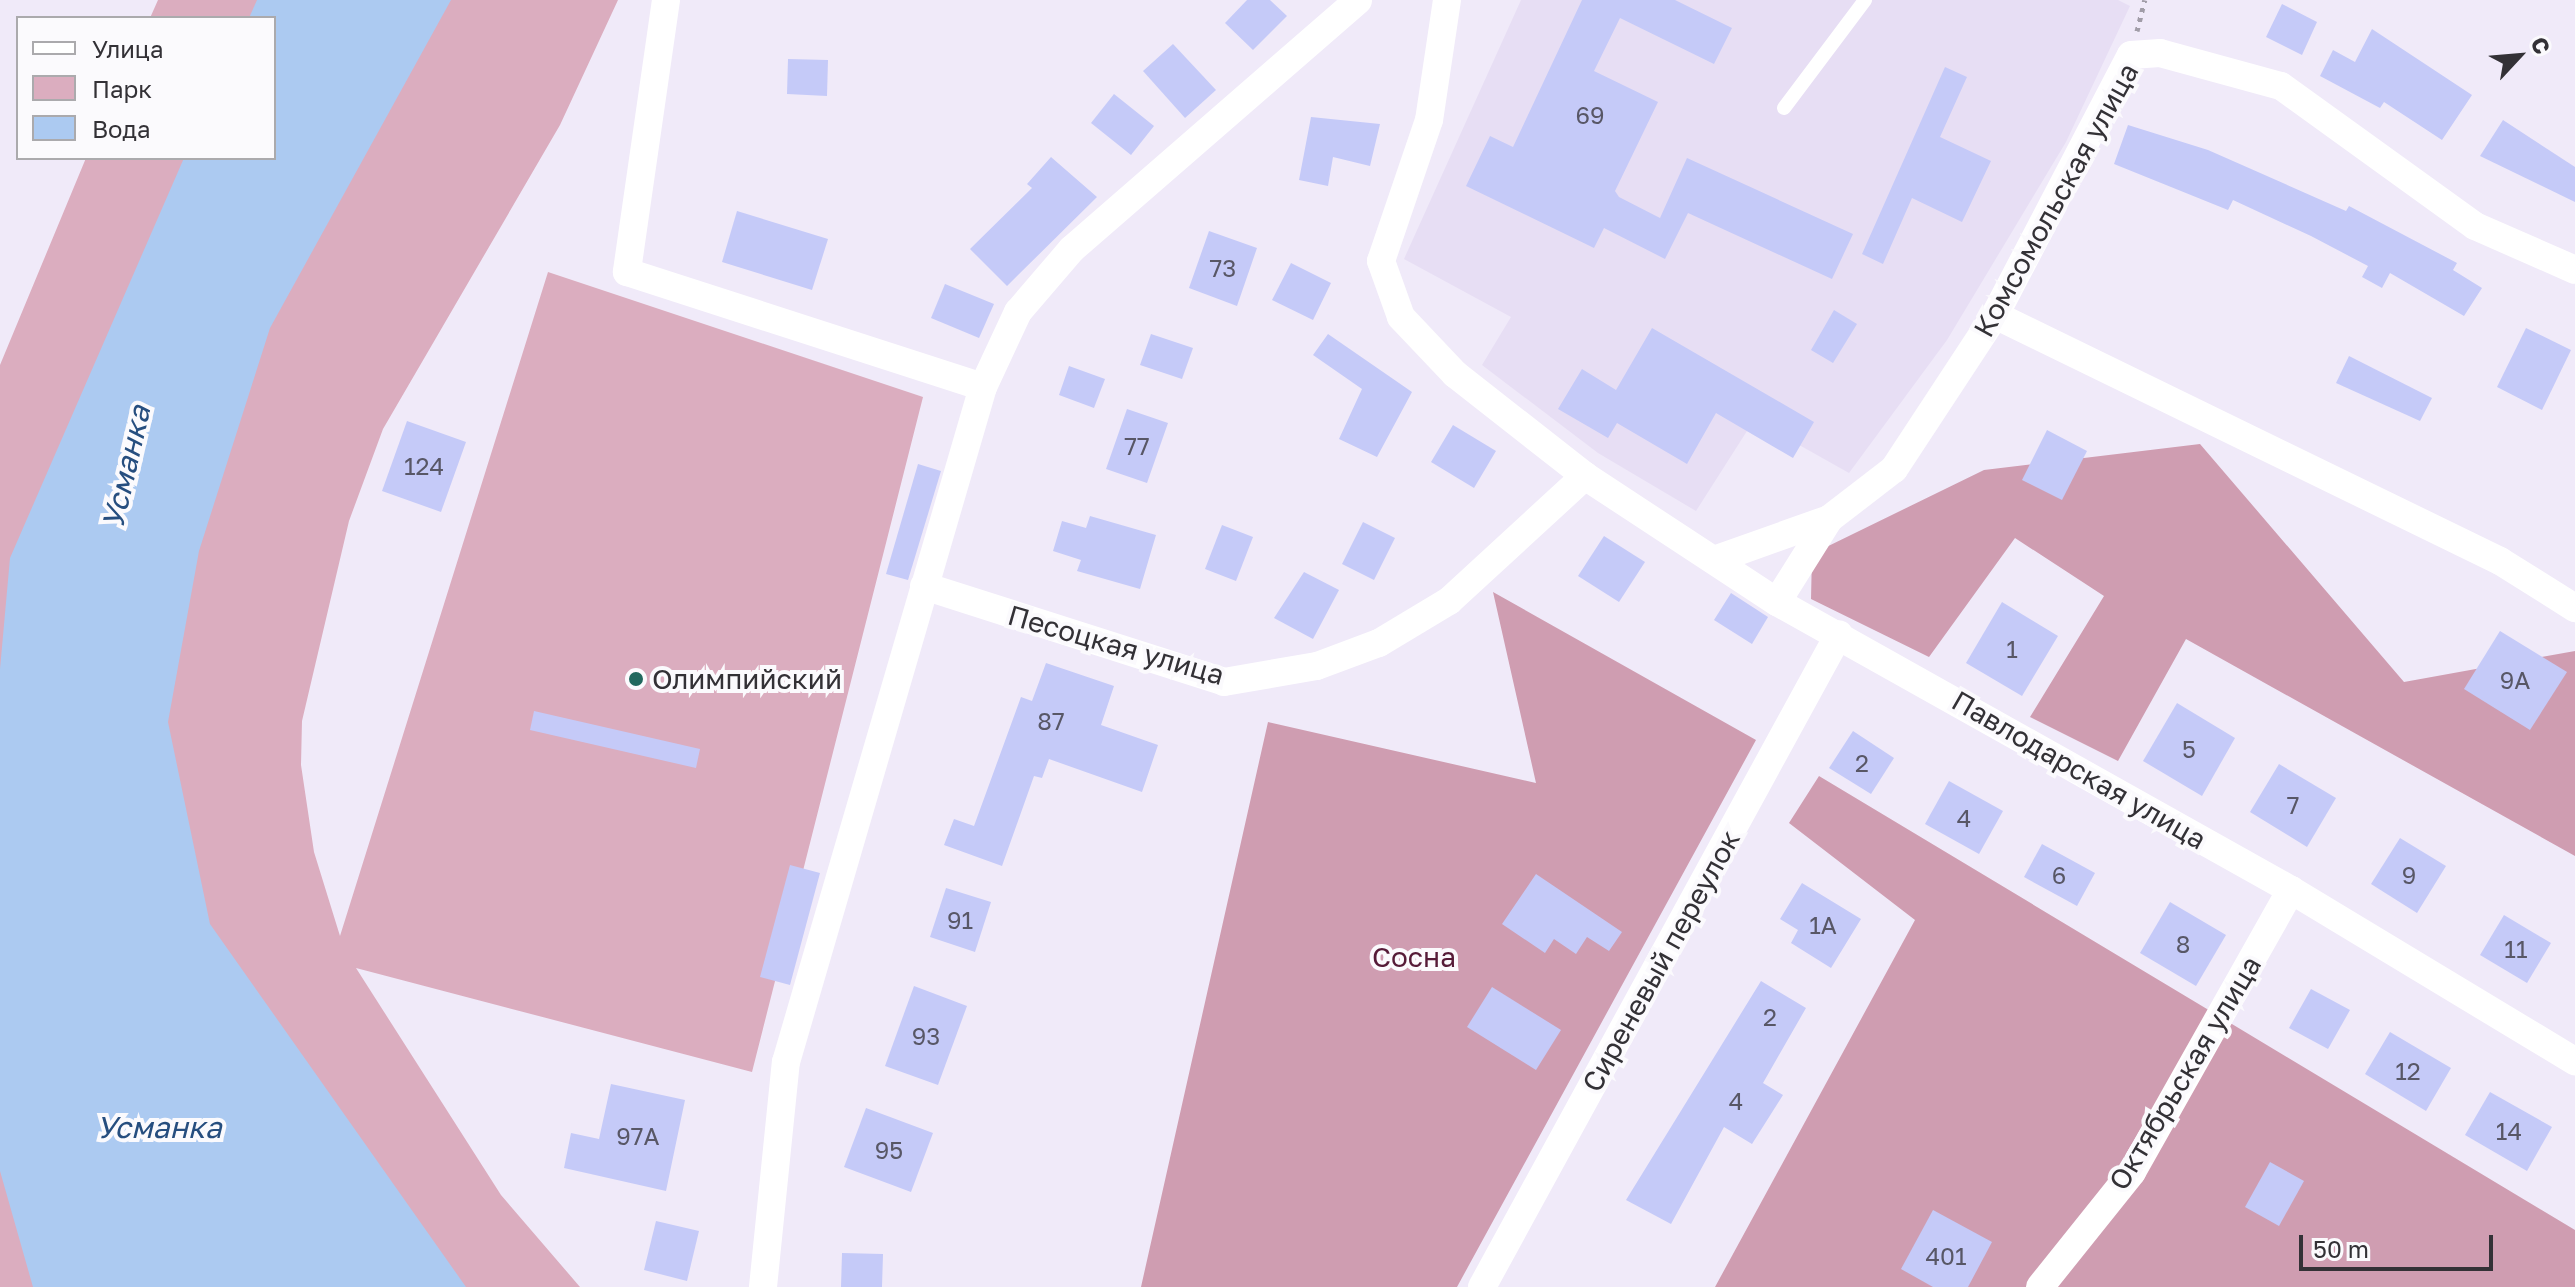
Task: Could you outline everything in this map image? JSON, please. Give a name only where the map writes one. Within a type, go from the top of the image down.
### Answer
[{"type":"street","points":[[666,0],[627,272],[983,387]]},
{"type":"street","points":[[763,1287],[786,1062],[983,387],[1018,312],[1072,249],[1358,0]]},
{"type":"street","points":[[1447,0],[1429,120],[1381,261],[1401,317],[1455,374],[1585,476]]},
{"type":"street","name":"Комсомольская улица","points":[[1714,560],[1829,519],[1894,469],[1995,315],[2131,55],[2145,54],[2281,86],[2475,226],[2575,270]]},
{"type":"street","points":[[1995,315],[2500,561],[2575,608]]},
{"type":"street","points":[[1553,505],[1555,453]]},
{"type":"street","name":"Песоцкая улица","points":[[924,586],[1224,682],[1317,666],[1379,643],[1449,601],[1585,476]]},
{"type":"street","name":"Павлодарская улица","points":[[1585,476],[1777,602],[2291,890],[2575,1061]]},
{"type":"street","points":[[1777,602],[1829,519]]},
{"type":"street","name":"Сиреневый переулок","points":[[1482,1287],[1839,634]]},
{"type":"street","name":"Октябрьская улица","points":[[2040,1287],[2132,1172],[2291,890]]},
{"type":"lane","points":[[1784,108],[1865,0]]},
{"type":"shaded area","points":[[1521,0],[2118,0],[2130,6],[2066,142],[1947,340],[1849,473],[1801,446],[1747,431],[1696,511],[1598,453],[1482,365],[1511,317],[1404,259]]},
{"type":"green space","points":[[158,0],[618,0],[560,125],[383,429],[349,521],[302,721],[301,765],[314,852],[340,936],[548,272],[923,397],[752,1072],[356,968],[501,1195],[580,1287],[0,1287],[0,365],[85,160],[276,160],[276,16],[151,16]]},
{"type":"green space","points":[[2200,444],[2404,682],[2575,651],[2575,856],[2186,639],[2118,761],[2030,717],[2104,596],[2015,538],[1929,657],[1811,599],[1812,554],[1984,470]]},
{"type":"green space","name":"Сосна","points":[[1493,592],[1756,740],[1457,1287],[1141,1287],[1268,722],[1536,783]]},
{"type":"green space","points":[[1819,776],[2575,1230],[2575,1287],[1715,1287],[1915,920],[1789,823]]},
{"type":"water","name":"Усманка","points":[[257,0],[451,0],[270,328],[199,551],[168,722],[210,924],[466,1287],[33,1287],[0,1171],[0,669],[10,558],[183,160],[276,160],[276,16],[250,16]]},
{"type":"building","points":[[1247,0],[1270,0],[1287,16],[1253,50],[1225,23]]},
{"type":"building","points":[[1582,0],[1675,0],[1732,28],[1714,64],[1620,18],[1594,71],[1658,102],[1615,191],[1619,197],[1660,218],[1687,158],[1853,234],[1832,279],[1688,213],[1665,259],[1604,228],[1594,248],[1466,186],[1490,136],[1513,147]]},
{"type":"building","points":[[2282,4],[2317,22],[2302,55],[2266,37]]},
{"type":"building","points":[[2372,29],[2472,95],[2442,140],[2384,102],[2380,108],[2320,76],[2333,50],[2355,62]]},
{"type":"building","points":[[1173,44],[1216,90],[1185,118],[1143,71]]},
{"type":"building","points":[[788,59],[828,60],[827,96],[787,94]]},
{"type":"building","points":[[1945,67],[1967,77],[1940,137],[1991,161],[1962,222],[1912,198],[1883,264],[1862,254]]},
{"type":"building","points":[[1114,94],[1154,126],[1131,155],[1091,123]]},
{"type":"building","points":[[1311,117],[1380,124],[1370,166],[1333,157],[1328,186],[1299,180]]},
{"type":"building","points":[[2503,120],[2575,167],[2575,202],[2480,156]]},
{"type":"building","points":[[2128,125],[2208,150],[2346,211],[2349,206],[2457,263],[2453,270],[2482,288],[2464,316],[2390,273],[2382,288],[2362,277],[2368,266],[2311,236],[2233,200],[2228,210],[2114,164]]},
{"type":"building","points":[[1051,157],[1097,197],[1007,286],[970,249],[1032,188],[1027,184]]},
{"type":"building","points":[[737,211],[828,239],[812,290],[722,262]]},
{"type":"building","points":[[1209,231],[1257,248],[1237,306],[1189,288]]},
{"type":"building","points":[[1291,263],[1331,283],[1313,320],[1272,300]]},
{"type":"building","points":[[945,284],[994,304],[979,338],[931,318]]},
{"type":"building","points":[[1834,310],[1857,324],[1833,363],[1811,350]]},
{"type":"building","points":[[1652,328],[1814,422],[1793,458],[1716,413],[1687,464],[1617,423],[1608,438],[1558,409],[1582,369],[1616,390]]},
{"type":"building","points":[[2526,328],[2571,350],[2542,410],[2497,387]]},
{"type":"building","points":[[1151,334],[1193,348],[1182,379],[1140,365]]},
{"type":"building","points":[[1328,334],[1412,392],[1377,457],[1339,439],[1362,389],[1313,355]]},
{"type":"building","points":[[2349,356],[2432,398],[2420,421],[2336,383]]},
{"type":"building","points":[[1069,366],[1105,379],[1094,408],[1059,395]]},
{"type":"building","points":[[1127,409],[1168,423],[1147,483],[1106,469]]},
{"type":"building","points":[[407,421],[466,442],[441,512],[382,491]]},
{"type":"building","points":[[1453,425],[1496,451],[1474,488],[1431,462]]},
{"type":"building","points":[[2047,430],[2087,451],[2062,500],[2022,480]]},
{"type":"building","points":[[918,464],[941,471],[908,580],[886,574]]},
{"type":"building","points":[[1090,516],[1156,535],[1140,589],[1077,571],[1081,560],[1053,551],[1062,521],[1086,528]]},
{"type":"building","points":[[1363,522],[1395,538],[1374,580],[1342,564]]},
{"type":"building","points":[[1222,525],[1253,537],[1236,581],[1205,569]]},
{"type":"building","points":[[1604,536],[1645,562],[1619,602],[1578,576]]},
{"type":"building","points":[[1304,572],[1339,590],[1313,639],[1274,618]]},
{"type":"building","points":[[1731,593],[1768,617],[1752,644],[1714,620]]},
{"type":"building","points":[[2002,602],[2058,636],[2022,696],[1966,663]]},
{"type":"building","points":[[2500,631],[2567,672],[2530,730],[2464,689]]},
{"type":"building","points":[[1046,663],[1114,686],[1101,725],[1158,745],[1142,792],[1049,759],[1042,778],[1034,776],[1002,866],[944,845],[954,819],[974,826],[1021,697],[1032,701]]},
{"type":"building","points":[[2177,703],[2235,738],[2202,796],[2143,761]]},
{"type":"building","points":[[534,711],[700,749],[696,768],[530,730]]},
{"type":"building","points":[[1853,731],[1894,758],[1871,794],[1829,768]]},
{"type":"building","points":[[2279,764],[2336,798],[2307,847],[2250,812]]},
{"type":"building","points":[[1949,781],[2003,811],[1979,854],[1925,824]]},
{"type":"building","points":[[2400,838],[2446,866],[2417,913],[2371,884]]},
{"type":"building","points":[[2042,844],[2095,873],[2077,906],[2024,877]]},
{"type":"building","points":[[790,865],[820,873],[790,985],[760,977]]},
{"type":"building","points":[[1536,874],[1622,932],[1609,951],[1587,937],[1576,954],[1554,939],[1545,953],[1502,924]]},
{"type":"building","points":[[1802,883],[1861,919],[1831,968],[1791,943],[1798,930],[1780,919]]},
{"type":"building","points":[[946,888],[991,902],[975,952],[930,937]]},
{"type":"building","points":[[2170,902],[2226,935],[2196,986],[2140,953]]},
{"type":"building","points":[[2504,915],[2551,943],[2527,983],[2480,955]]},
{"type":"building","points":[[1761,981],[1806,1008],[1763,1083],[1783,1095],[1752,1144],[1724,1127],[1671,1224],[1626,1200]]},
{"type":"building","points":[[914,986],[967,1006],[938,1085],[885,1066]]},
{"type":"building","points":[[1492,987],[1561,1030],[1536,1070],[1467,1027]]},
{"type":"building","points":[[2311,989],[2350,1010],[2328,1049],[2289,1028]]},
{"type":"building","points":[[2390,1032],[2451,1068],[2426,1111],[2365,1074]]},
{"type":"building","points":[[611,1084],[685,1100],[666,1191],[564,1168],[571,1133],[599,1139]]},
{"type":"building","points":[[2490,1092],[2552,1127],[2527,1171],[2465,1135]]},
{"type":"building","points":[[866,1108],[933,1133],[911,1192],[844,1167]]},
{"type":"building","points":[[2270,1162],[2304,1181],[2279,1226],[2245,1207]]},
{"type":"building","points":[[1933,1210],[1992,1242],[1968,1287],[1933,1287],[1901,1269]]},
{"type":"building","points":[[656,1221],[699,1231],[687,1281],[644,1270]]},
{"type":"building","points":[[842,1253],[883,1254],[882,1287],[841,1287]]},
{"type":"place","name":"Олимпийский","points":[[636,679]]}]
